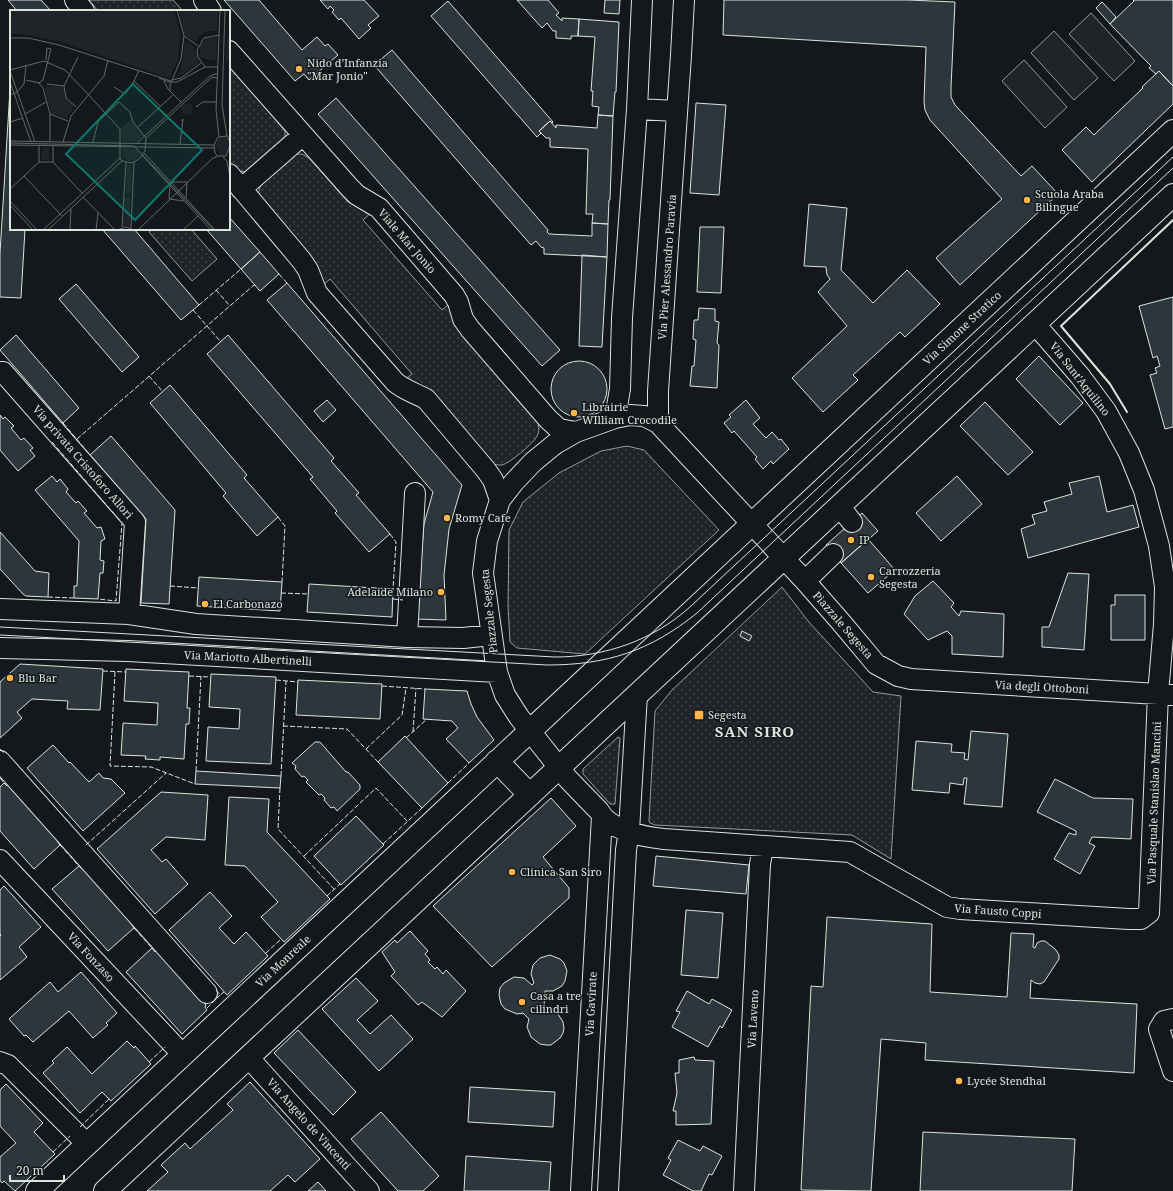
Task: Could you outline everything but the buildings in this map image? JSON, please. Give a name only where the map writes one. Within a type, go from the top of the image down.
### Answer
[{"type":"main road","name":"Via Simone Stratico","points":[[752,524],[1173,131]]},
{"type":"main road","points":[[105,1191],[784,558],[846,514],[1035,324],[1173,195]]},
{"type":"main road","points":[[530,731],[752,524]]},
{"type":"main road","name":"Via Monreale","points":[[37,1191],[530,731]]},
{"type":"main road","points":[[497,761],[530,795]]},
{"type":"street","points":[[75,0],[83,10]]},
{"type":"street","points":[[204,0],[210,10]]},
{"type":"street","points":[[615,418],[620,389],[622,318],[637,109],[642,0]]},
{"type":"street","name":"Via Pier Alessandro Paravia","points":[[658,423],[658,391],[684,0]]},
{"type":"street","name":"Viale Mar Jonio","points":[[230,52],[350,188],[358,195],[379,208],[414,248],[454,295],[463,318],[470,329],[548,419],[559,429],[576,432]]},
{"type":"street","points":[[637,109],[677,111]]},
{"type":"street","points":[[303,135],[235,181],[302,260],[308,270],[316,293],[395,382],[404,389],[426,399],[486,470],[492,480],[500,500]]},
{"type":"street","name":"Via Sant'Aquilino","points":[[1035,324],[1080,376],[1106,411],[1129,453],[1144,490],[1159,546],[1165,587],[1164,624],[1166,694]]},
{"type":"street","name":"Via privata Cristoforo Allori","points":[[0,372],[3,372],[134,522],[129,614]]},
{"type":"street","name":"Piazzale Segesta","points":[[763,847],[645,837],[615,825],[602,816],[568,779],[530,731],[505,695],[497,672],[490,635],[483,573],[487,541],[500,500],[514,482],[533,462],[555,444],[576,432],[615,418],[630,415],[644,416],[658,423],[805,581],[876,664],[898,676],[911,679]]},
{"type":"street","points":[[407,637],[415,493]]},
{"type":"street","points":[[805,581],[833,554]]},
{"type":"street","points":[[0,609],[129,614],[196,624],[407,637],[463,638],[490,635]]},
{"type":"street","name":"Via Mariotto Albertinelli","points":[[0,648],[128,650],[497,672]]},
{"type":"street","name":"Via degli Ottoboni","points":[[911,679],[1166,694]]},
{"type":"street","points":[[608,1191],[626,850],[629,831],[637,694]]},
{"type":"street","name":"Via Pasquale Stanislao Mancini","points":[[1149,913],[1166,694]]},
{"type":"street","points":[[0,761],[207,993]]},
{"type":"street","name":"Via Gavirate","points":[[581,1191],[602,816]]},
{"type":"street","name":"Via Fausto Coppi","points":[[763,847],[850,852],[947,907],[960,910],[1129,920],[1142,919],[1149,913]]},
{"type":"street","name":"Via Laveno","points":[[744,1191],[760,864],[763,847]]},
{"type":"street","name":"Via Fonzaso","points":[[0,860],[183,1055]]},
{"type":"street","points":[[1173,1019],[1164,1021],[1159,1029],[1173,1071]]},
{"type":"street","name":"Via Angelo de Vincenti","points":[[248,1057],[369,1191]]},
{"type":"street","points":[[0,1062],[8,1066],[87,1144]]},
{"type":"shaded area","points":[[89,0],[173,0],[182,10],[97,10]]},
{"type":"shaded area","points":[[1091,13],[1135,61],[1114,81],[1069,34]]},
{"type":"shaded area","points":[[1054,31],[1098,78],[1074,100],[1031,53]]},
{"type":"shaded area","points":[[1024,60],[1067,107],[1045,128],[1002,81]]},
{"type":"shaded area","points":[[230,66],[285,131],[285,140],[247,172],[238,171],[230,164]]},
{"type":"shaded area","points":[[297,154],[302,154],[309,158],[348,202],[372,212],[363,220],[442,310],[452,302],[537,420],[539,426],[538,434],[527,448],[516,457],[502,465],[493,464],[402,382],[412,374],[330,279],[320,288],[314,261],[261,200],[259,194],[262,184]]},
{"type":"shaded area","points":[[152,230],[192,230],[217,259],[192,281],[149,232]]},
{"type":"shaded area","points":[[627,446],[644,450],[719,530],[585,654],[517,648],[510,642],[508,606],[509,530],[523,502],[559,473],[601,451]]},
{"type":"shaded area","points":[[782,587],[808,621],[873,692],[901,696],[891,859],[852,835],[655,825],[649,821],[655,711],[672,690]]},
{"type":"shaded area","points":[[618,737],[620,738],[615,804],[610,804],[583,774],[583,769]]},
{"type":"tunnel","points":[[833,554],[858,531],[852,522]]},
{"type":"tram line","points":[[0,627],[555,657],[592,654],[628,644],[661,628],[677,618],[691,606],[1173,157]]},
{"type":"tram line","points":[[0,635],[547,665],[608,659],[645,646],[680,626],[697,613],[1173,168]]},
{"type":"fence","points":[[199,305],[241,269]]},
{"type":"fence","points":[[279,274],[287,283]]},
{"type":"fence","points":[[77,439],[254,285],[256,286]]},
{"type":"fence","points":[[216,290],[230,306]]},
{"type":"fence","points":[[193,310],[221,342]]},
{"type":"fence","points":[[149,376],[163,392]]},
{"type":"fence","points":[[63,423],[90,455]]},
{"type":"fence","points":[[52,442],[122,523],[116,601],[98,599]]},
{"type":"fence","points":[[278,517],[285,526],[282,582]]},
{"type":"fence","points":[[390,534],[396,542],[393,589]]},
{"type":"fence","points":[[170,586],[198,588]]},
{"type":"fence","points":[[281,593],[308,594]]},
{"type":"fence","points":[[48,597],[74,598]]},
{"type":"fence","points":[[393,599],[403,600]]},
{"type":"fence","points":[[103,671],[126,672]]},
{"type":"fence","points":[[115,672],[110,766],[151,767],[195,784]]},
{"type":"fence","points":[[189,676],[210,677]]},
{"type":"fence","points":[[196,771],[201,676]]},
{"type":"fence","points":[[276,680],[298,682]]},
{"type":"fence","points":[[281,776],[286,681]]},
{"type":"fence","points":[[382,686],[425,689]]},
{"type":"fence","points":[[366,749],[402,715],[406,688]]},
{"type":"fence","points":[[413,732],[416,688]]},
{"type":"fence","points":[[406,738],[427,719]]},
{"type":"fence","points":[[283,726],[347,729],[378,762]]},
{"type":"fence","points":[[0,749],[4,753]]},
{"type":"fence","points":[[448,783],[469,763]]},
{"type":"fence","points":[[86,845],[166,773]]},
{"type":"fence","points":[[0,778],[4,783]]},
{"type":"fence","points":[[280,788],[278,829],[334,889]]},
{"type":"fence","points":[[304,856],[376,788],[407,821]]},
{"type":"fence","points":[[383,844],[422,808]]},
{"type":"fence","points":[[60,845],[79,866]]},
{"type":"fence","points":[[327,896],[340,884]]},
{"type":"fence","points":[[134,928],[152,948]]},
{"type":"fence","points":[[266,953],[281,939]]},
{"type":"fence","points":[[216,990],[220,995],[224,992]]},
{"type":"fence","points":[[207,1008],[220,995]]},
{"type":"fence","points":[[149,1062],[165,1047]]},
{"type":"fence","points":[[80,1127],[109,1099]]},
{"type":"fence","points":[[53,1152],[70,1136]]},
{"type":"wall","points":[[1127,412],[1110,384],[1061,326],[1173,220]]},
{"type":"place","name":"Nido d'Infanzia \"Mar Jonio\"","points":[[299,69]]},
{"type":"place","name":"Scuola Araba Bilingue","points":[[1027,200]]},
{"type":"place","name":"Librairie WIlliam Crocodile","points":[[574,413]]},
{"type":"place","name":"Romy Cafe","points":[[447,518]]},
{"type":"place","name":"IP","points":[[851,540]]},
{"type":"place","name":"Carrozzeria Segesta","points":[[871,577]]},
{"type":"place","name":"Adelaide Milano","points":[[441,592]]},
{"type":"place","name":"El Carbonazo","points":[[205,604]]},
{"type":"place","name":"Blu Bar","points":[[10,678]]},
{"type":"place","name":"Segesta","points":[[699,715]]},
{"type":"place","name":"Clinica San Siro","points":[[512,872]]},
{"type":"place","name":"Casa a tre cilindri","points":[[522,1002]]},
{"type":"place","name":"Lycée Stendhal","points":[[959,1081]]},
{"type":"district","name":"SAN SIRO","points":[[755,732]]}]
